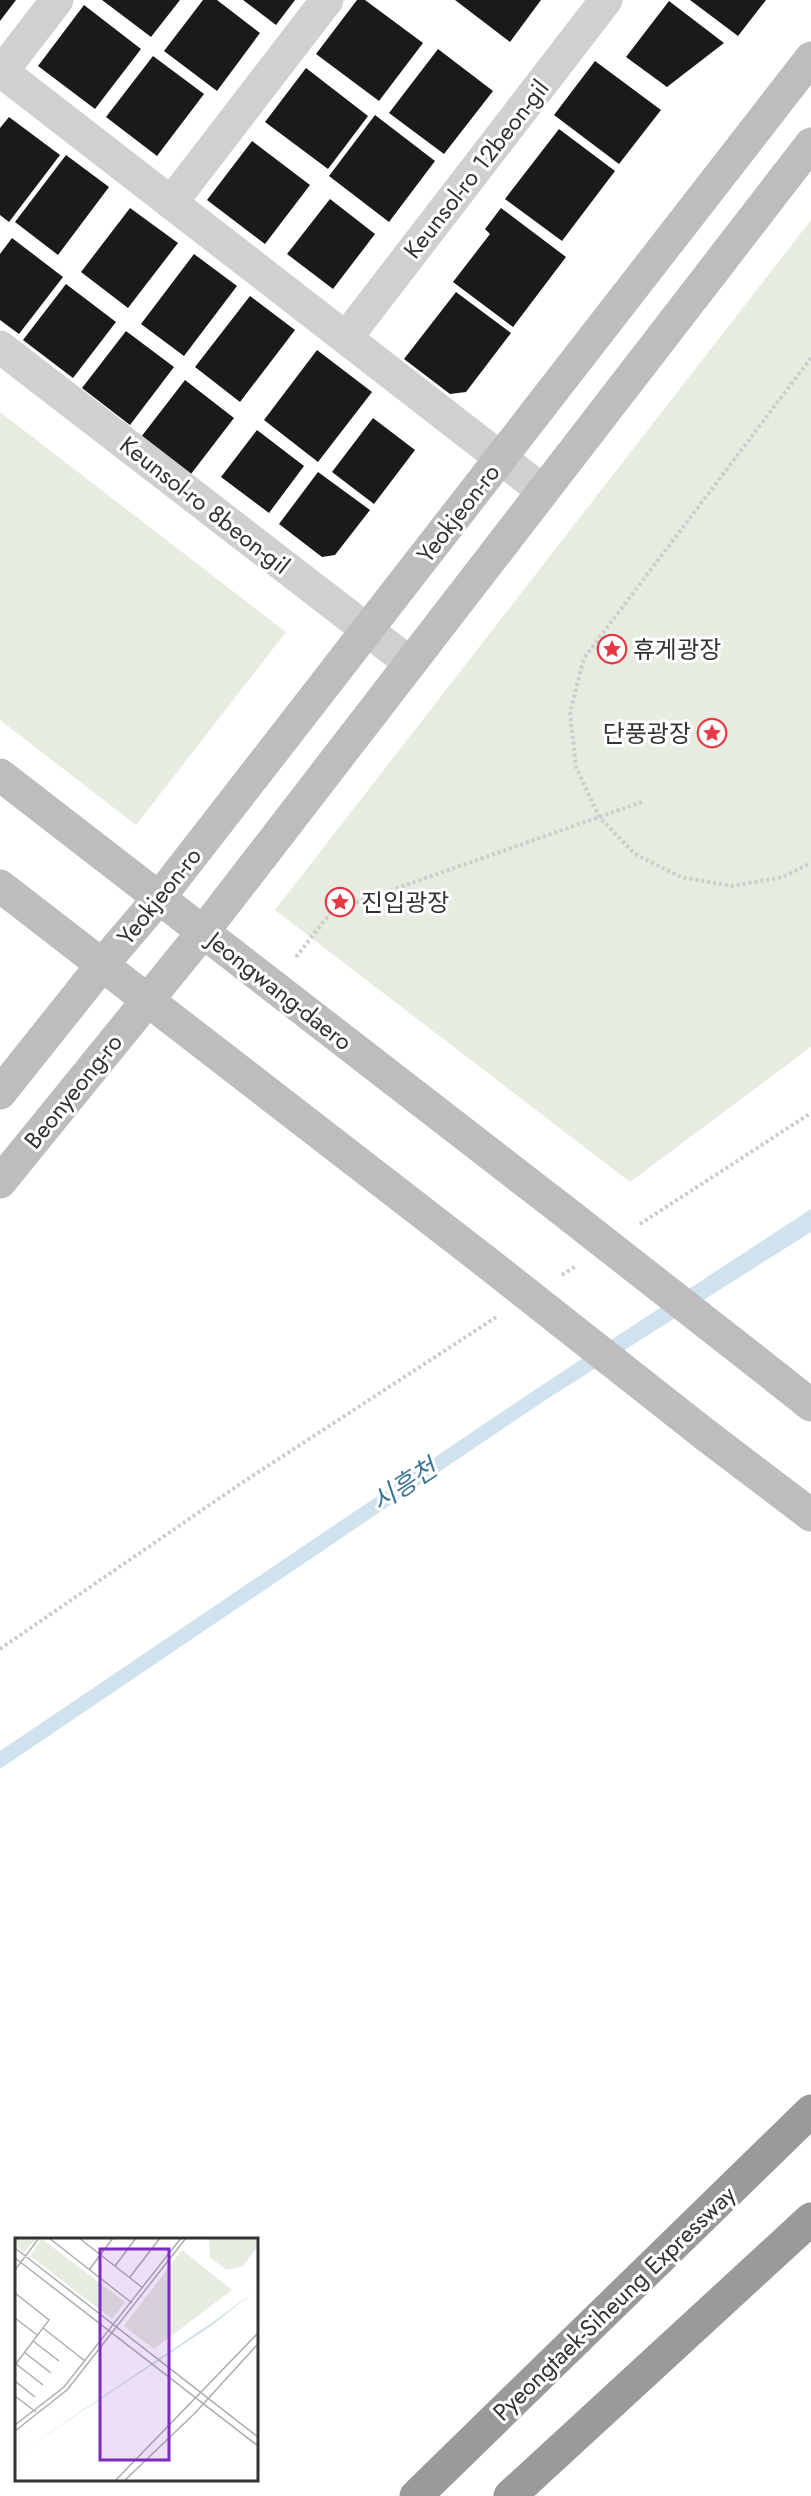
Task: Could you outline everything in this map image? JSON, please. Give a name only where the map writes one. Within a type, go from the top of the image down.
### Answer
[{"type":"highway","name":"Pyeongtaek-Siheung Expressway","points":[[416,2496],[811,2111]]},
{"type":"highway","points":[[510,2496],[811,2219]]},
{"type":"street","points":[[57,0],[1,72],[543,491]]},
{"type":"street","points":[[171,203],[327,0]]},
{"type":"street","name":"Keunsol-ro 12beon-gil","points":[[346,338],[606,0]]},
{"type":"street","name":"Yeokjeon-ro","points":[[102,965],[159,898],[811,58]]},
{"type":"street","points":[[147,1000],[203,932],[811,144]]},
{"type":"street","name":"Keunsol-ro 8beon-gil","points":[[0,347],[410,663]]},
{"type":"street","name":"Jeongwang-daero","points":[[0,775],[811,1404]]},
{"type":"street","points":[[0,886],[811,1515]]},
{"type":"street","points":[[0,1093],[102,965]]},
{"type":"street","name":"Beonyeong-ro","points":[[0,1182],[147,1000]]},
{"type":"path","points":[[811,358],[584,658],[570,712],[576,767],[599,817],[635,854],[681,877],[732,886],[783,877],[811,863]]},
{"type":"path","points":[[273,986],[332,910],[642,802]]},
{"type":"path","points":[[636,1227],[811,1113]]},
{"type":"path","points":[[556,1279],[576,1266]]},
{"type":"path","points":[[0,1649],[240,1484],[507,1311]]},
{"type":"shaded area","points":[[811,220],[811,1047],[630,1182],[275,910]]},
{"type":"shaded area","points":[[0,412],[286,632],[136,825],[0,720]]},
{"type":"water","name":"시흥천","points":[[811,1209],[811,1232],[544,1401],[0,1769],[0,1751],[533,1391]]},
{"type":"building","points":[[0,0],[16,0],[0,21]]},
{"type":"building","points":[[102,0],[180,0],[151,37]]},
{"type":"building","points":[[203,0],[217,0],[260,33],[217,91],[164,51]]},
{"type":"building","points":[[243,0],[295,0],[276,25]]},
{"type":"building","points":[[357,0],[365,0],[423,43],[379,101],[316,54]]},
{"type":"building","points":[[455,0],[541,0],[510,42]]},
{"type":"building","points":[[690,0],[766,0],[738,36]]},
{"type":"building","points":[[669,1],[724,43],[667,87],[626,57]]},
{"type":"building","points":[[84,5],[141,49],[95,109],[38,66]]},
{"type":"building","points":[[438,49],[493,91],[444,154],[389,113]]},
{"type":"building","points":[[153,56],[204,94],[157,156],[106,117]]},
{"type":"building","points":[[595,61],[661,110],[619,164],[554,115]]},
{"type":"building","points":[[306,68],[368,116],[328,169],[265,122]]},
{"type":"building","points":[[375,115],[435,161],[389,222],[329,176]]},
{"type":"building","points":[[9,117],[60,155],[9,222],[0,215],[0,128]]},
{"type":"building","points":[[559,129],[615,171],[562,241],[505,199]]},
{"type":"building","points":[[252,141],[310,185],[265,244],[207,200]]},
{"type":"building","points":[[66,155],[109,187],[58,255],[15,222]]},
{"type":"building","points":[[330,199],[375,234],[333,289],[287,254]]},
{"type":"building","points":[[130,208],[178,243],[128,308],[81,272]]},
{"type":"building","points":[[501,208],[566,257],[513,327],[453,282],[490,234],[485,229]]},
{"type":"building","points":[[12,238],[63,277],[19,334],[0,320],[0,254]]},
{"type":"building","points":[[194,254],[237,286],[184,356],[141,324]]},
{"type":"building","points":[[66,284],[116,322],[73,378],[23,340]]},
{"type":"building","points":[[456,292],[511,333],[466,392],[450,394],[404,359]]},
{"type":"building","points":[[250,296],[295,330],[240,402],[195,367]]},
{"type":"building","points":[[126,331],[174,367],[130,425],[82,388]]},
{"type":"building","points":[[317,350],[372,392],[318,462],[264,420]]},
{"type":"building","points":[[185,380],[234,418],[191,474],[141,437]]},
{"type":"building","points":[[373,418],[415,450],[374,504],[332,472]]},
{"type":"building","points":[[257,430],[304,466],[269,513],[221,477]]},
{"type":"building","points":[[318,472],[370,510],[335,555],[322,557],[279,524]]},
{"type":"place","name":"휴게광장","points":[[612,649]]},
{"type":"place","name":"단풍광장","points":[[712,733]]},
{"type":"place","name":"진입광장","points":[[340,902]]}]
